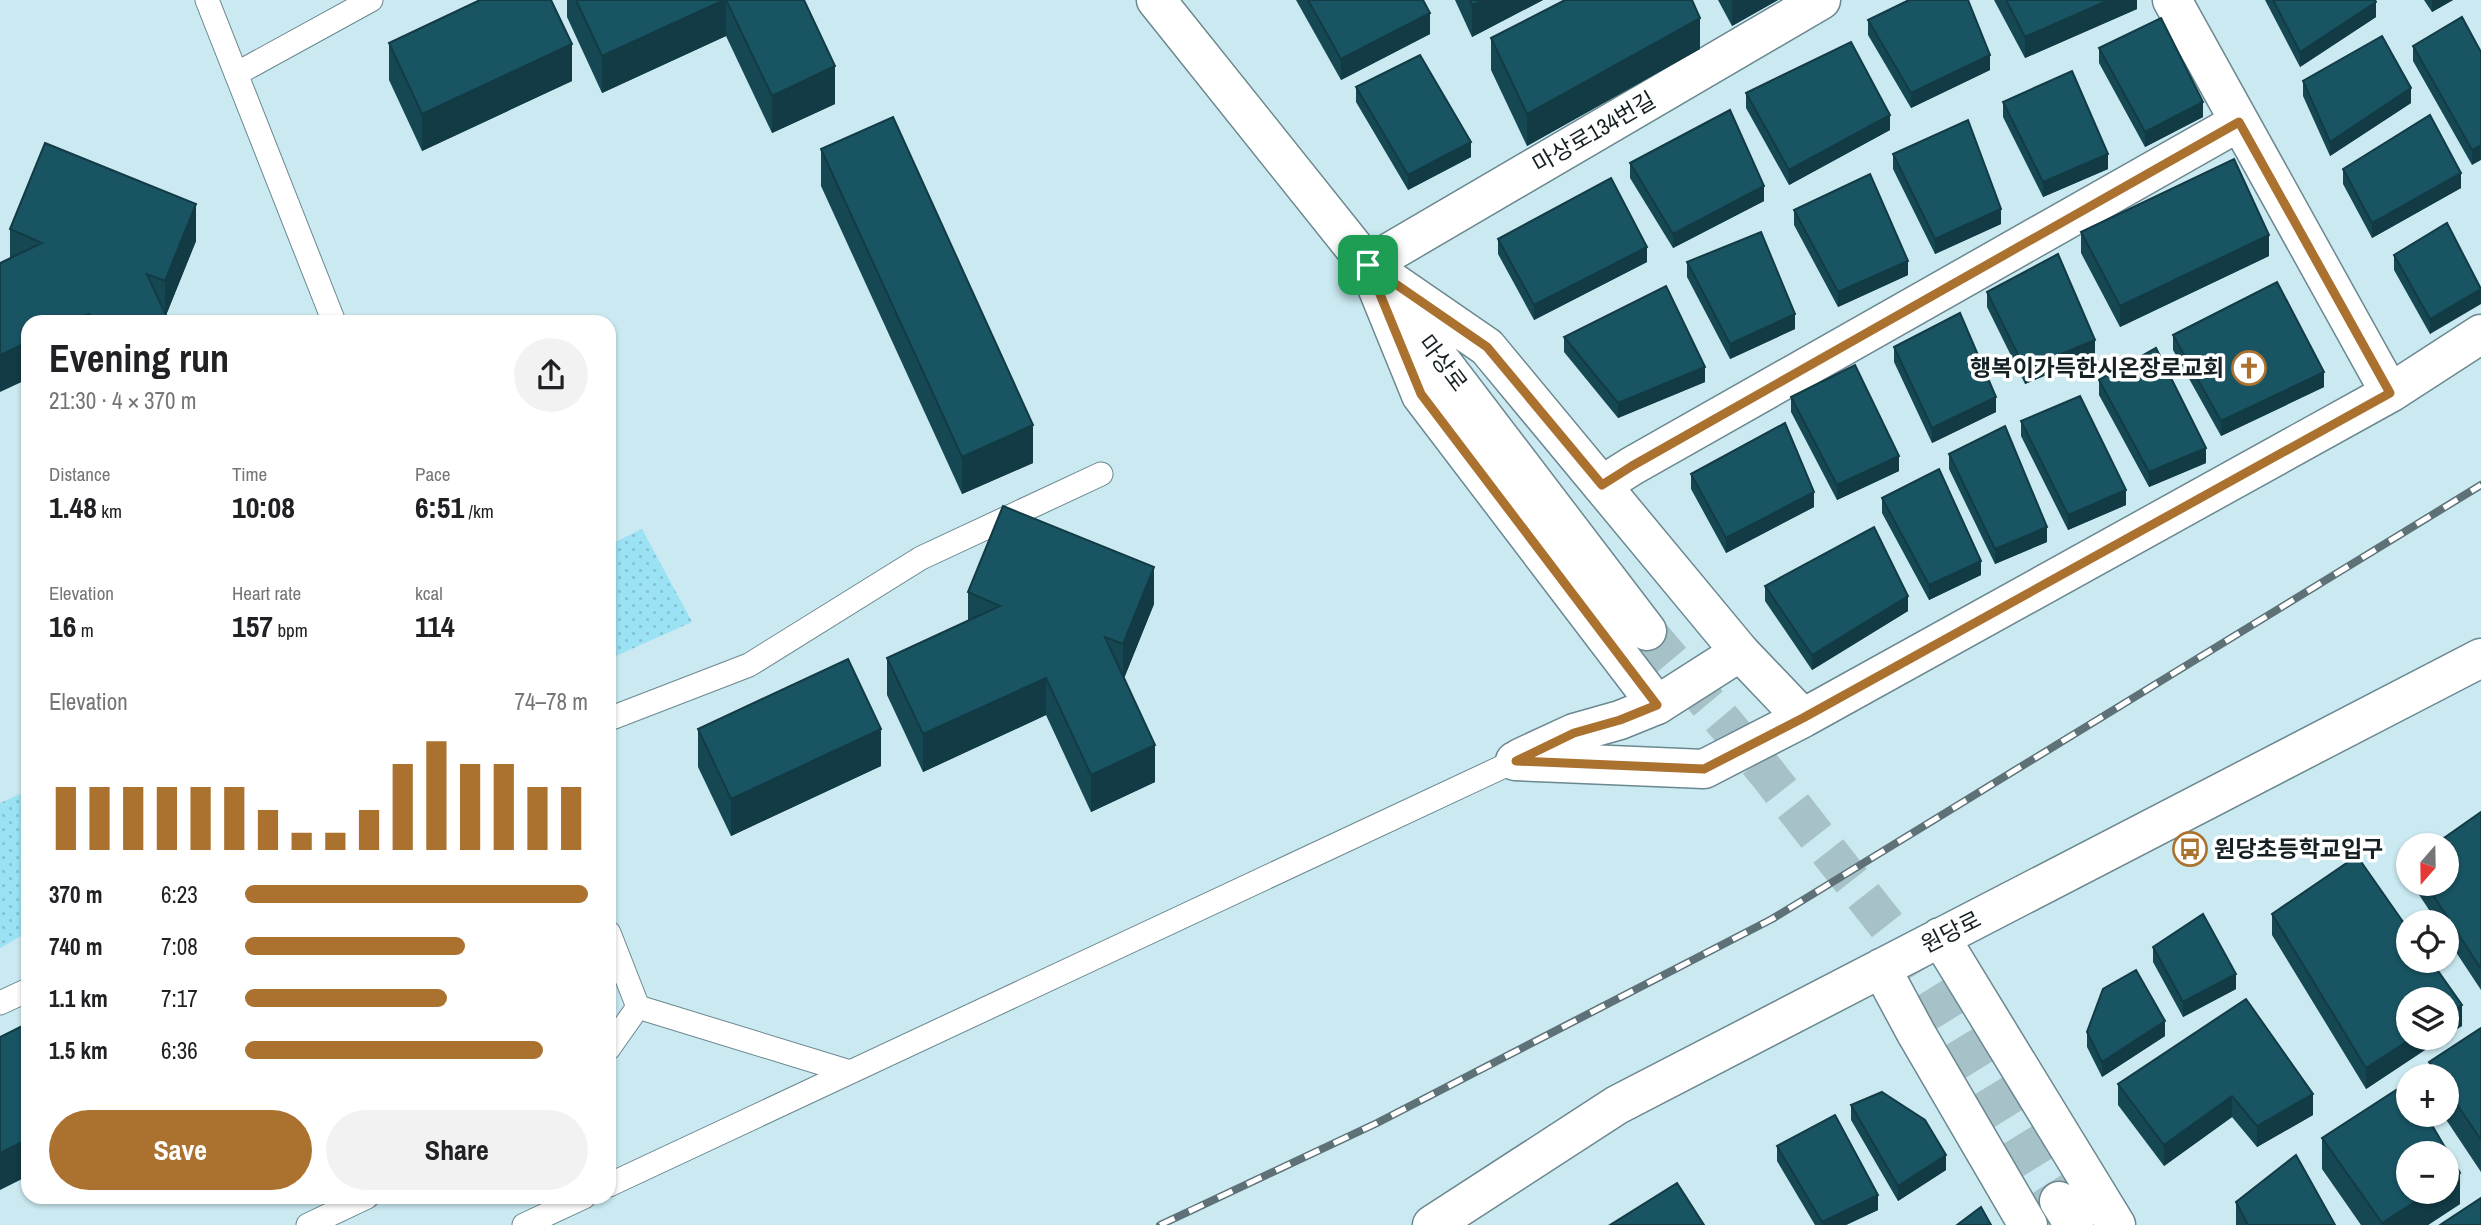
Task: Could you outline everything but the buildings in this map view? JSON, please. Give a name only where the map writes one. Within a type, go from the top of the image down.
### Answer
[{"type":"street","name":"마상로","points":[[1156,0],[1368,265],[1647,631]]},
{"type":"street","name":"마상로134번길","points":[[1368,265],[1821,0]]},
{"type":"street","points":[[2172,0],[2390,393]]},
{"type":"street","points":[[1602,485],[2239,122]]},
{"type":"street","points":[[1368,265],[1487,347],[1740,652],[1803,718]]},
{"type":"street","points":[[1368,265],[1421,394],[1657,705]]},
{"type":"street","points":[[1516,761],[1704,769],[1803,718],[2390,393],[2481,334]]},
{"type":"street","points":[[1516,761],[1574,733],[1620,720],[1657,705],[1740,652]]},
{"type":"street","name":"원당로","points":[[1432,1225],[1618,1105],[2481,658]]},
{"type":"street","points":[[1940,937],[2116,1225]]},
{"type":"street","points":[[1881,968],[2028,1225]]},
{"type":"lane","points":[[206,0],[331,315]]},
{"type":"lane","points":[[236,74],[371,0]]},
{"type":"lane","points":[[616,716],[750,665],[921,558],[1101,474]]},
{"type":"lane","points":[[616,1182],[1516,761]]},
{"type":"lane","points":[[616,951],[638,1007]]},
{"type":"lane","points":[[0,1003],[21,993]]},
{"type":"lane","points":[[638,1007],[850,1072]]},
{"type":"lane","points":[[616,1038],[638,1007]]},
{"type":"lane","points":[[308,1225],[352,1204]]},
{"type":"lane","points":[[524,1225],[569,1204]]},
{"type":"shaded area","points":[[642,529],[692,622],[616,656],[616,542]]},
{"type":"shaded area","points":[[20,794],[21,796],[21,936],[0,948],[0,803]]},
{"type":"tunnel","points":[[1647,631],[1767,773],[1899,941],[2059,1201]]},
{"type":"railway","points":[[1160,1225],[1377,1123],[1772,919],[2481,485]]},
{"type":"place","name":"행복이가득한시온장로교회","points":[[2249,368]]},
{"type":"place","name":"원당초등학교입구","points":[[2190,849]]},
{"type":"route","points":[[2239,122],[2390,393],[1803,718],[1704,769],[1516,761],[1574,733],[1620,720],[1657,705],[1421,394],[1368,265],[1487,347],[1602,485],[2239,122]]}]
